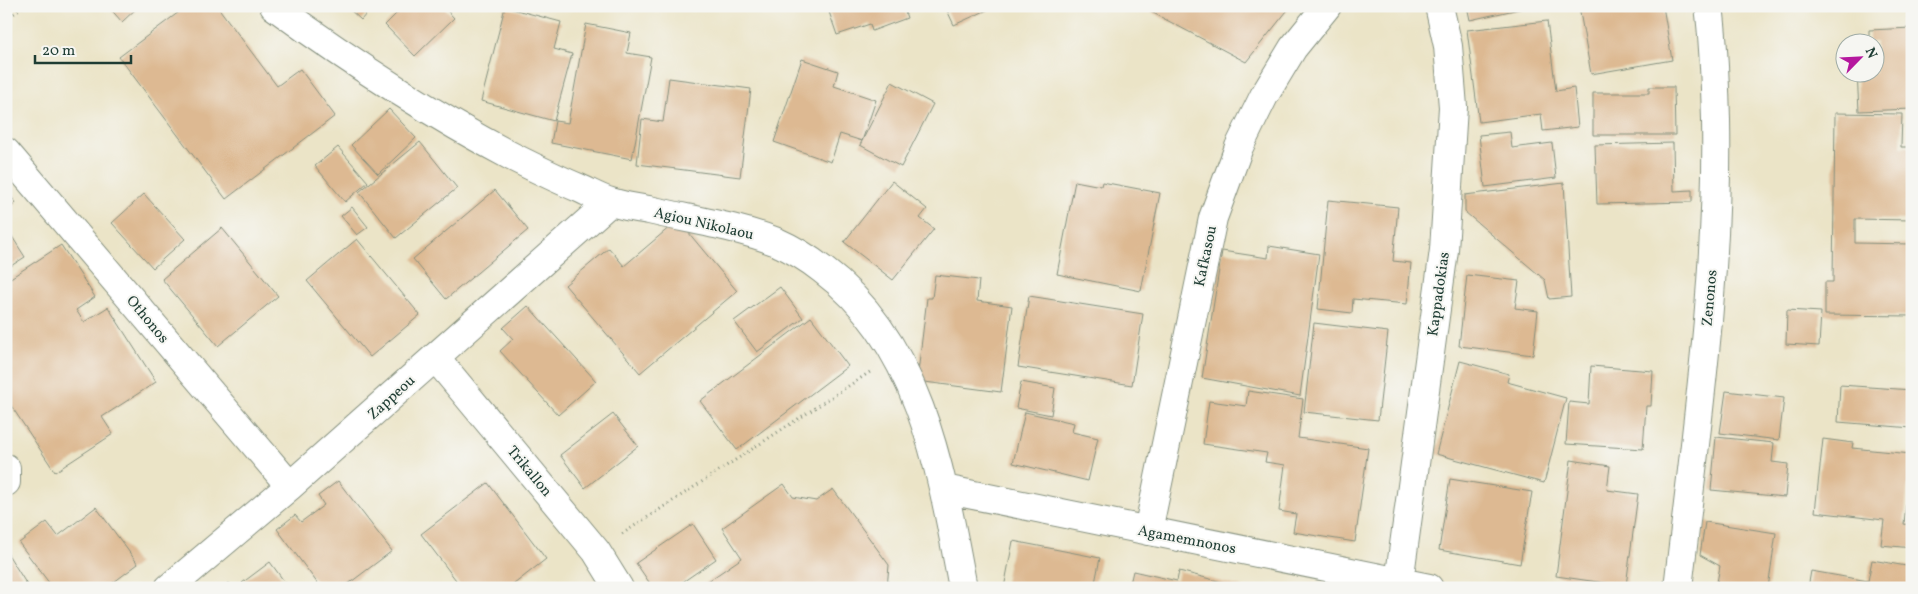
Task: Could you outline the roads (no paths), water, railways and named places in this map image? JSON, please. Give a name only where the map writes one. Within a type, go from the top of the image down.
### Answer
[{"type":"street","name":"Agiou Nikolaou","points":[[274,6],[407,98],[482,141],[542,172],[610,202],[751,233],[780,244],[810,260],[854,296],[874,321],[895,355],[923,414],[944,489],[963,588]]},
{"type":"street","name":"Kafkasou","points":[[1148,531],[1213,218],[1239,147],[1264,96],[1293,48],[1327,6]]},
{"type":"street","name":"Kappadokias","points":[[1399,582],[1444,250],[1453,107],[1448,46],[1438,6]]},
{"type":"street","name":"Zenonos","points":[[1678,588],[1703,366],[1713,246],[1716,163],[1714,45],[1709,6]]},
{"type":"street","name":"Othonos","points":[[6,152],[290,486]]},
{"type":"street","name":"Zappeou","points":[[169,588],[290,486],[610,202]]},
{"type":"street","name":"Trikallon","points":[[435,358],[596,551],[619,588]]},
{"type":"street","points":[[6,468],[6,482]]},
{"type":"street","name":"Agamemnonos","points":[[944,489],[1429,588]]}]
